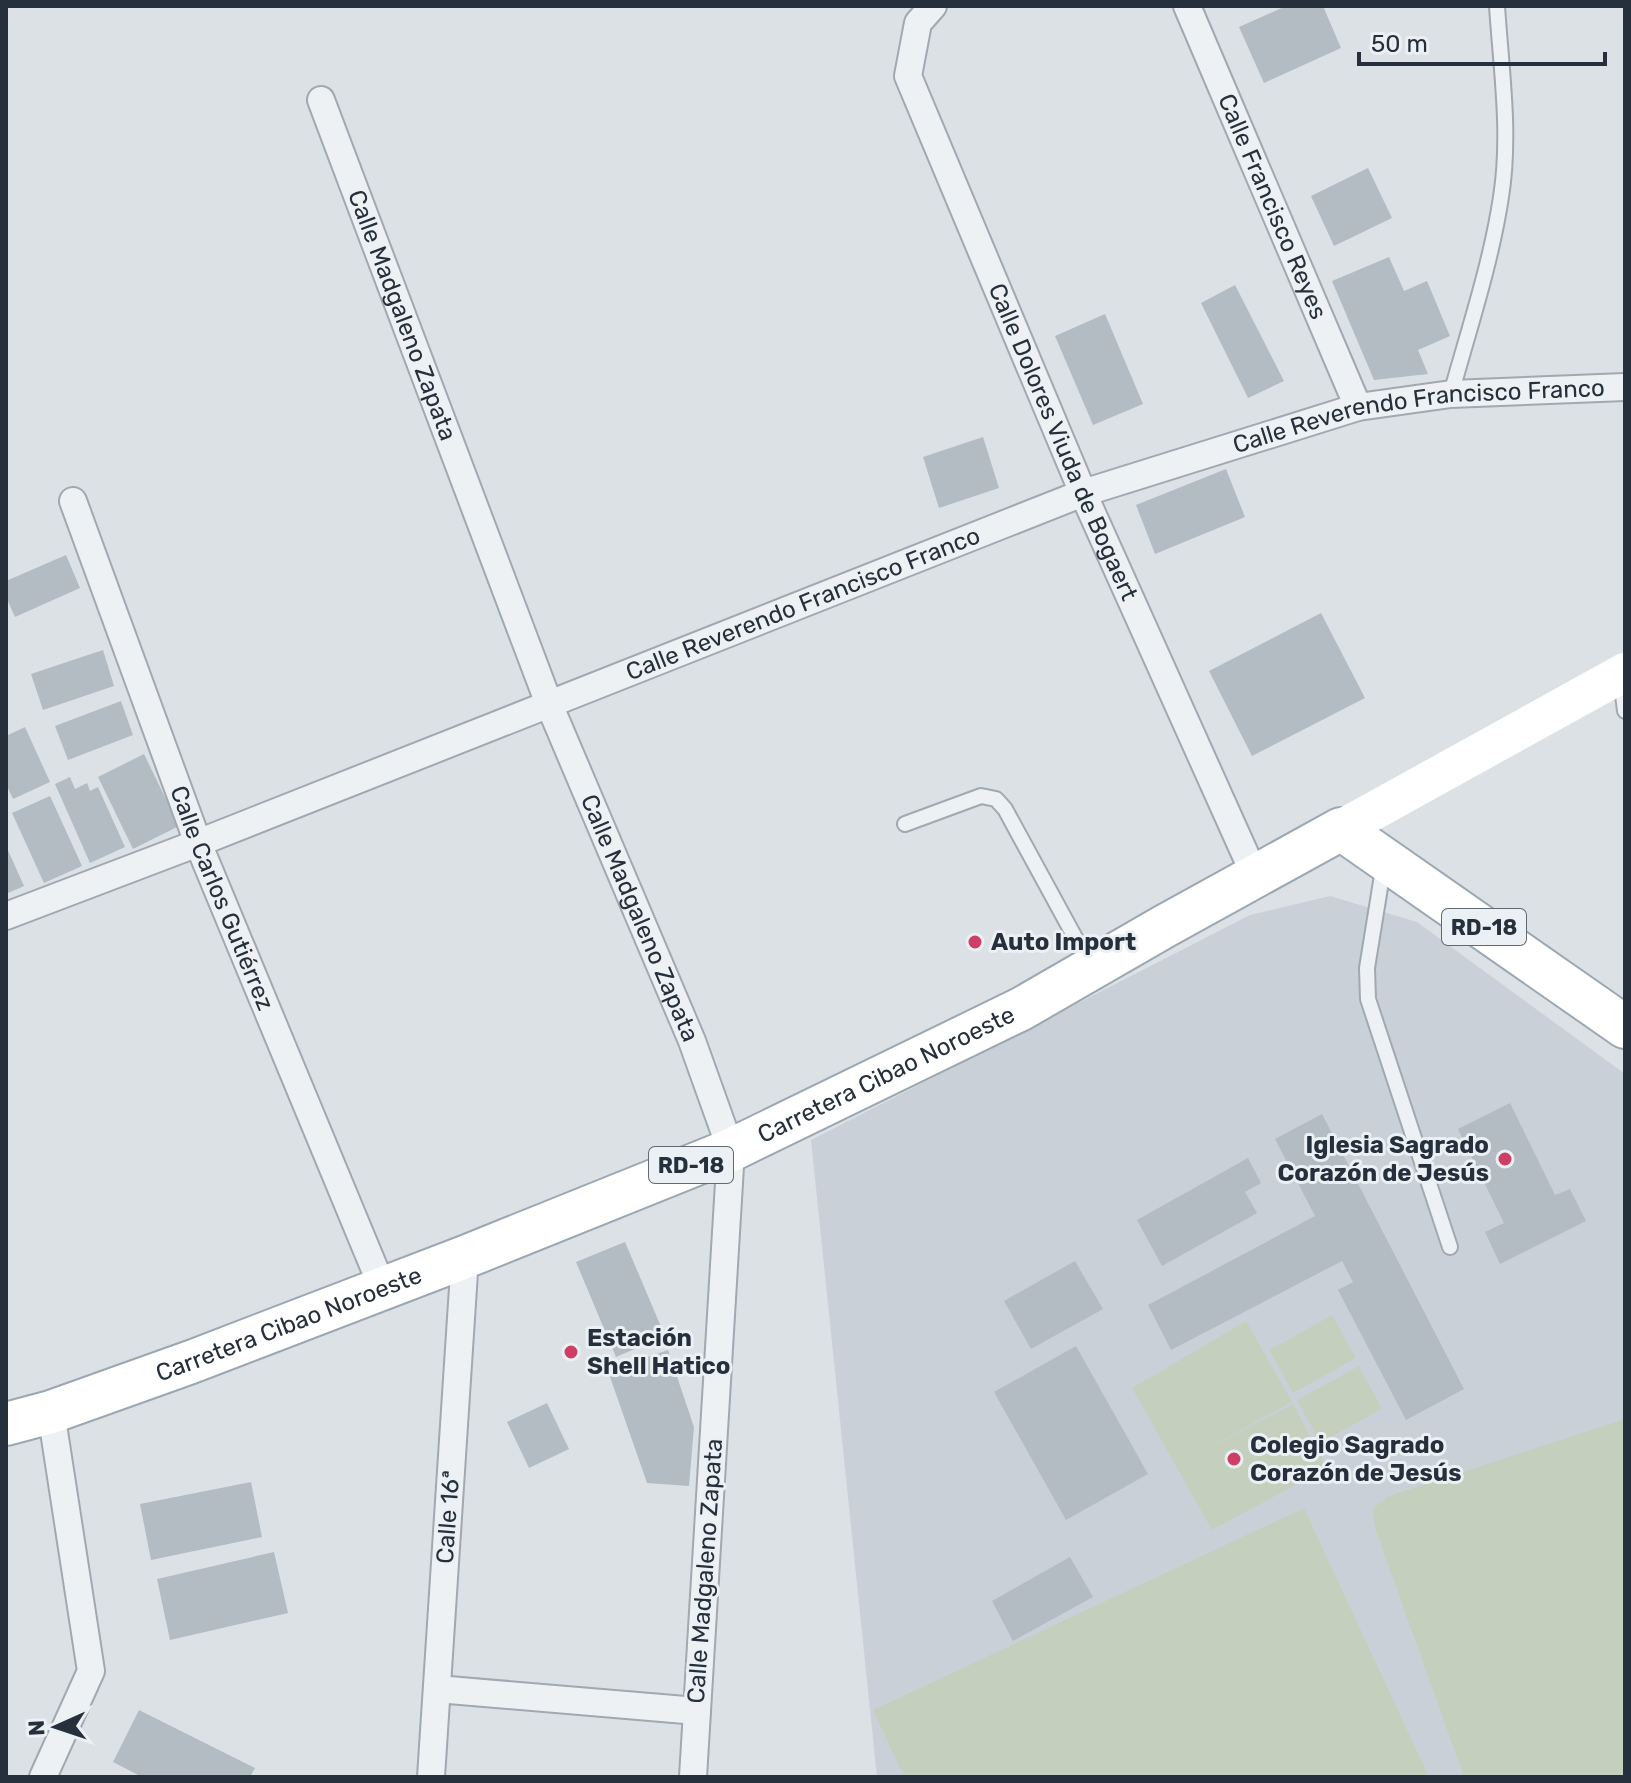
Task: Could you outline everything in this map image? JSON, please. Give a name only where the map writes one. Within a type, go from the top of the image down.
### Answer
[{"type":"main road","name":"RD-18","points":[[1623,686],[1341,829],[1625,1027]]},
{"type":"main road","name":"Carretera Cibao Noroeste","points":[[6,1424],[51,1412],[191,1362],[731,1150],[1021,1009],[1341,829]]},
{"type":"street","name":"Calle Dolores Viuda de Bogaert","points":[[933,6],[918,23],[908,76],[1083,493],[1255,876]]},
{"type":"street","name":"Calle Francisco Reyes","points":[[1187,6],[1358,407]]},
{"type":"street","name":"Calle Madgaleno Zapata","points":[[321,100],[549,704],[692,1041],[731,1150],[693,1777]]},
{"type":"street","name":"Calle Reverendo Francisco Franco","points":[[6,916],[1083,493],[1358,407],[1451,394],[1625,387]]},
{"type":"street","name":"Calle Carlos Gutiérrez","points":[[73,501],[198,843],[383,1289]]},
{"type":"street","name":"Calle 16ª","points":[[431,1777],[465,1257]]},
{"type":"street","points":[[43,1777],[91,1671],[51,1412]]},
{"type":"street","points":[[437,1689],[697,1711]]},
{"type":"lane","points":[[1451,394],[1487,264],[1502,195],[1505,135],[1497,6]]},
{"type":"lane","points":[[905,824],[972,798],[996,799],[1005,809],[1092,968]]},
{"type":"lane","points":[[1385,859],[1367,968],[1368,999],[1450,1247]]},
{"type":"shaded area","name":"Colegio Sagrado Corazón de Jesús","points":[[1330,896],[1417,922],[1625,1074],[1625,1777],[877,1777],[811,1140],[1250,915]]},
{"type":"green space","points":[[1332,1315],[1356,1358],[1293,1393],[1269,1350]]},
{"type":"green space","points":[[1246,1321],[1292,1402],[1199,1453],[1293,1404],[1327,1468],[1212,1530],[1132,1388]]},
{"type":"green space","points":[[1359,1366],[1382,1409],[1320,1443],[1297,1400]]},
{"type":"green space","points":[[1625,1419],[1625,1771],[1616,1777],[1464,1777],[1376,1531],[1372,1509],[1389,1496]]},
{"type":"green space","points":[[1304,1508],[1429,1777],[904,1777],[873,1710]]},
{"type":"building","points":[[1286,6],[1323,6],[1341,48],[1264,83],[1239,27]]},
{"type":"building","points":[[1368,168],[1392,218],[1334,246],[1311,196]]},
{"type":"building","points":[[1389,257],[1404,291],[1427,281],[1450,336],[1418,350],[1428,374],[1374,380],[1332,281]]},
{"type":"building","points":[[1235,285],[1284,381],[1248,398],[1201,303]]},
{"type":"building","points":[[1105,314],[1143,404],[1093,425],[1055,336]]},
{"type":"building","points":[[983,437],[999,488],[939,508],[923,457]]},
{"type":"building","points":[[1226,469],[1245,517],[1155,554],[1136,505]]},
{"type":"building","points":[[66,555],[80,588],[15,617],[6,597],[6,581]]},
{"type":"building","points":[[1321,613],[1365,698],[1252,756],[1209,671]]},
{"type":"building","points":[[103,650],[114,686],[43,710],[31,674]]},
{"type":"building","points":[[121,701],[133,735],[68,760],[55,726]]},
{"type":"building","points":[[25,727],[50,782],[13,799],[6,784],[6,736]]},
{"type":"building","points":[[144,754],[179,826],[133,849],[98,777]]},
{"type":"building","points":[[70,777],[75,789],[87,783],[90,791],[98,787],[125,847],[90,863],[55,784]]},
{"type":"building","points":[[50,796],[82,866],[44,883],[12,813]]},
{"type":"building","points":[[6,846],[24,886],[6,894]]},
{"type":"building","name":"Iglesia Sagrado Corazón de Jesús","points":[[1510,1103],[1555,1195],[1570,1189],[1586,1221],[1500,1264],[1485,1232],[1504,1223],[1458,1129]]},
{"type":"building","points":[[1322,1114],[1464,1389],[1406,1420],[1338,1290],[1353,1282],[1342,1261],[1171,1350],[1148,1305],[1315,1216],[1275,1139]]},
{"type":"building","points":[[1248,1158],[1261,1183],[1245,1192],[1257,1213],[1162,1266],[1137,1220]]},
{"type":"building","points":[[625,1242],[665,1336],[616,1357],[576,1262]]},
{"type":"building","points":[[1075,1261],[1103,1309],[1031,1349],[1004,1301]]},
{"type":"building","points":[[1076,1346],[1148,1474],[1066,1520],[994,1392]]},
{"type":"building","points":[[668,1350],[694,1427],[689,1486],[647,1483],[608,1371]]},
{"type":"building","points":[[547,1403],[569,1449],[529,1468],[507,1422]]},
{"type":"building","points":[[251,1482],[262,1537],[151,1560],[140,1504]]},
{"type":"building","points":[[274,1552],[288,1613],[170,1640],[157,1579]]},
{"type":"building","points":[[1070,1557],[1093,1597],[1013,1641],[992,1601]]},
{"type":"building","points":[[139,1710],[255,1768],[250,1777],[142,1777],[113,1762]]},
{"type":"place","name":"Auto Import","points":[[975,942]]},
{"type":"place","name":"Iglesia Sagrado Corazón de Jesús","points":[[1505,1159]]},
{"type":"place","name":"Estación Shell Hatico","points":[[571,1352]]},
{"type":"place","name":"Colegio Sagrado Corazón de Jesús","points":[[1234,1459]]}]
